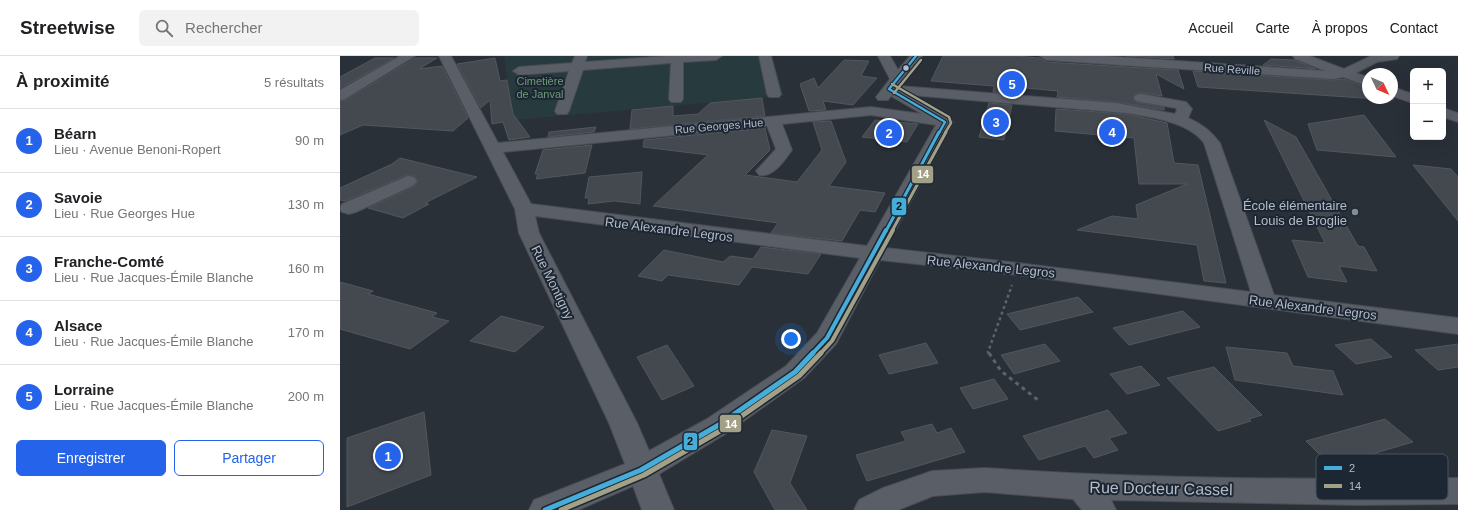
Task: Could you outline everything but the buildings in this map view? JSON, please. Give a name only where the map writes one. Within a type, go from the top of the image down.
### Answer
[{"type":"street","points":[[340,96],[409,56]]},
{"type":"street","name":"Rue Montigny","points":[[445,56],[524,209],[530,233],[623,423],[658,510]]},
{"type":"street","points":[[519,71],[580,61],[716,56]]},
{"type":"street","points":[[765,56],[774,94]]},
{"type":"street","points":[[884,56],[893,84],[945,122]]},
{"type":"street","points":[[871,111],[916,56]]},
{"type":"street","name":"Rue Reville","points":[[1046,56],[1127,59],[1334,75],[1346,74]]},
{"type":"street","points":[[1298,56],[1362,80]]},
{"type":"street","points":[[1346,74],[1364,63],[1380,57],[1393,56]]},
{"type":"street","points":[[676,99],[677,58]]},
{"type":"street","points":[[562,111],[580,61]]},
{"type":"street","points":[[893,84],[1135,109],[1176,120],[1194,127],[1209,136],[1265,301]]},
{"type":"street","points":[[545,510],[641,470],[717,426],[795,372],[827,338],[862,276],[872,253],[945,122],[959,90]]},
{"type":"street","points":[[1398,93],[1410,98]]},
{"type":"street","name":"Rue Georges Hue","points":[[492,148],[871,111],[945,122]]},
{"type":"street","points":[[1446,113],[1458,118]]},
{"type":"street","points":[[765,171],[784,150],[773,121]]},
{"type":"street","points":[[350,208],[408,181]]},
{"type":"street","name":"Rue Alexandre Legros","points":[[524,209],[872,253],[1018,269],[1458,326]]},
{"type":"street","name":"Rue Docteur Cassel","points":[[870,510],[894,497],[932,484],[985,480],[1082,487],[1316,491]]},
{"type":"street","points":[[1082,487],[1100,510]]},
{"type":"street","name":"Rue Docteur Cassel","points":[[1448,491],[1458,491]]},
{"type":"path","points":[[1018,269],[988,352],[1001,371],[1038,400]]},
{"type":"green space","name":"Cimetière de Janval","points":[[504,56],[772,56],[784,96],[514,120]]},
{"type":"transit line","name":"2","points":[[889,89],[916,56]]},
{"type":"transit line","name":"14","points":[[894,93],[921,60]]},
{"type":"transit line","name":"14","points":[[561,510],[644,475],[720,431],[799,376],[832,341],[951,123],[949,117],[892,84]]},
{"type":"transit line","name":"2","points":[[545,510],[641,470],[717,426],[795,372],[827,338],[945,122],[889,89]]},
{"type":"place","name":"Lorraine","points":[[1012,84]]},
{"type":"place","name":"Franche-Comté","points":[[996,122]]},
{"type":"place","name":"Alsace","points":[[1112,132]]},
{"type":"place","name":"Savoie","points":[[889,133]]},
{"type":"place","name":"École élémentaire Louis de Broglie","points":[[1355,212]]},
{"type":"place","name":"Béarn","points":[[388,456]]}]
